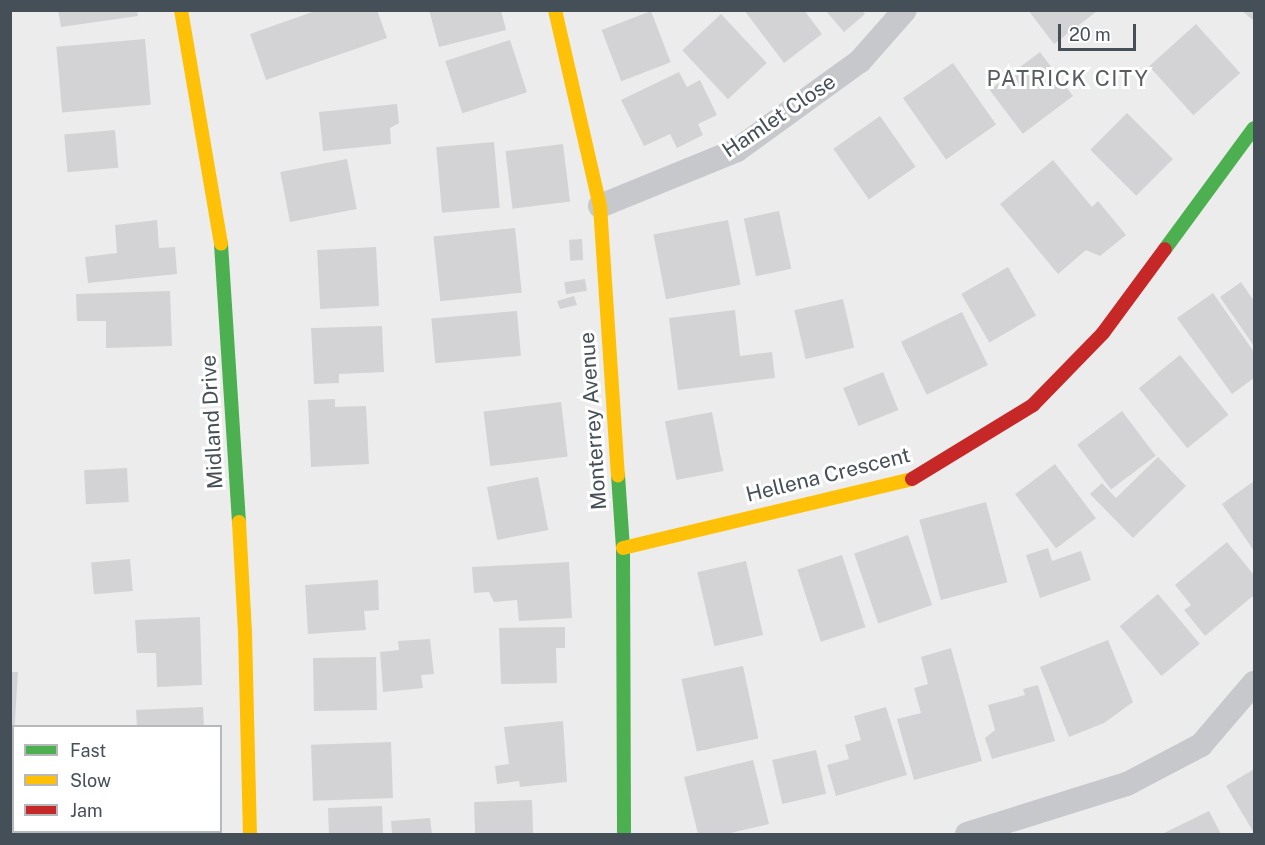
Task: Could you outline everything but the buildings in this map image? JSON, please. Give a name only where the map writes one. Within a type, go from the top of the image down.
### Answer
[{"type":"street","name":"Midland Drive","points":[[181,10],[224,259],[245,632],[250,834]]},
{"type":"street","name":"Monterrey Avenue","points":[[555,10],[600,206],[623,548],[624,834]]},
{"type":"street","name":"Hamlet Close","points":[[600,206],[737,150],[860,61],[905,10]]},
{"type":"street","name":"Hellena Crescent","points":[[623,548],[915,478],[1033,405],[1103,333],[1254,128]]},
{"type":"street","points":[[967,834],[1127,784],[1201,745],[1254,682]]},
{"type":"traffic: fast","points":[[1165,249],[1254,128]]},
{"type":"traffic: fast","points":[[221,244],[239,522]]},
{"type":"traffic: fast","points":[[618,475],[623,548],[624,834]]},
{"type":"traffic: slow","points":[[181,10],[221,244]]},
{"type":"traffic: slow","points":[[555,10],[600,206],[618,475]]},
{"type":"traffic: slow","points":[[623,548],[912,479]]},
{"type":"traffic: slow","points":[[239,522],[245,632],[250,834]]},
{"type":"traffic: jam","points":[[912,479],[1033,405],[1103,333],[1165,249]]},
{"type":"district","name":"PATRICK CITY","points":[[1068,79]]}]
